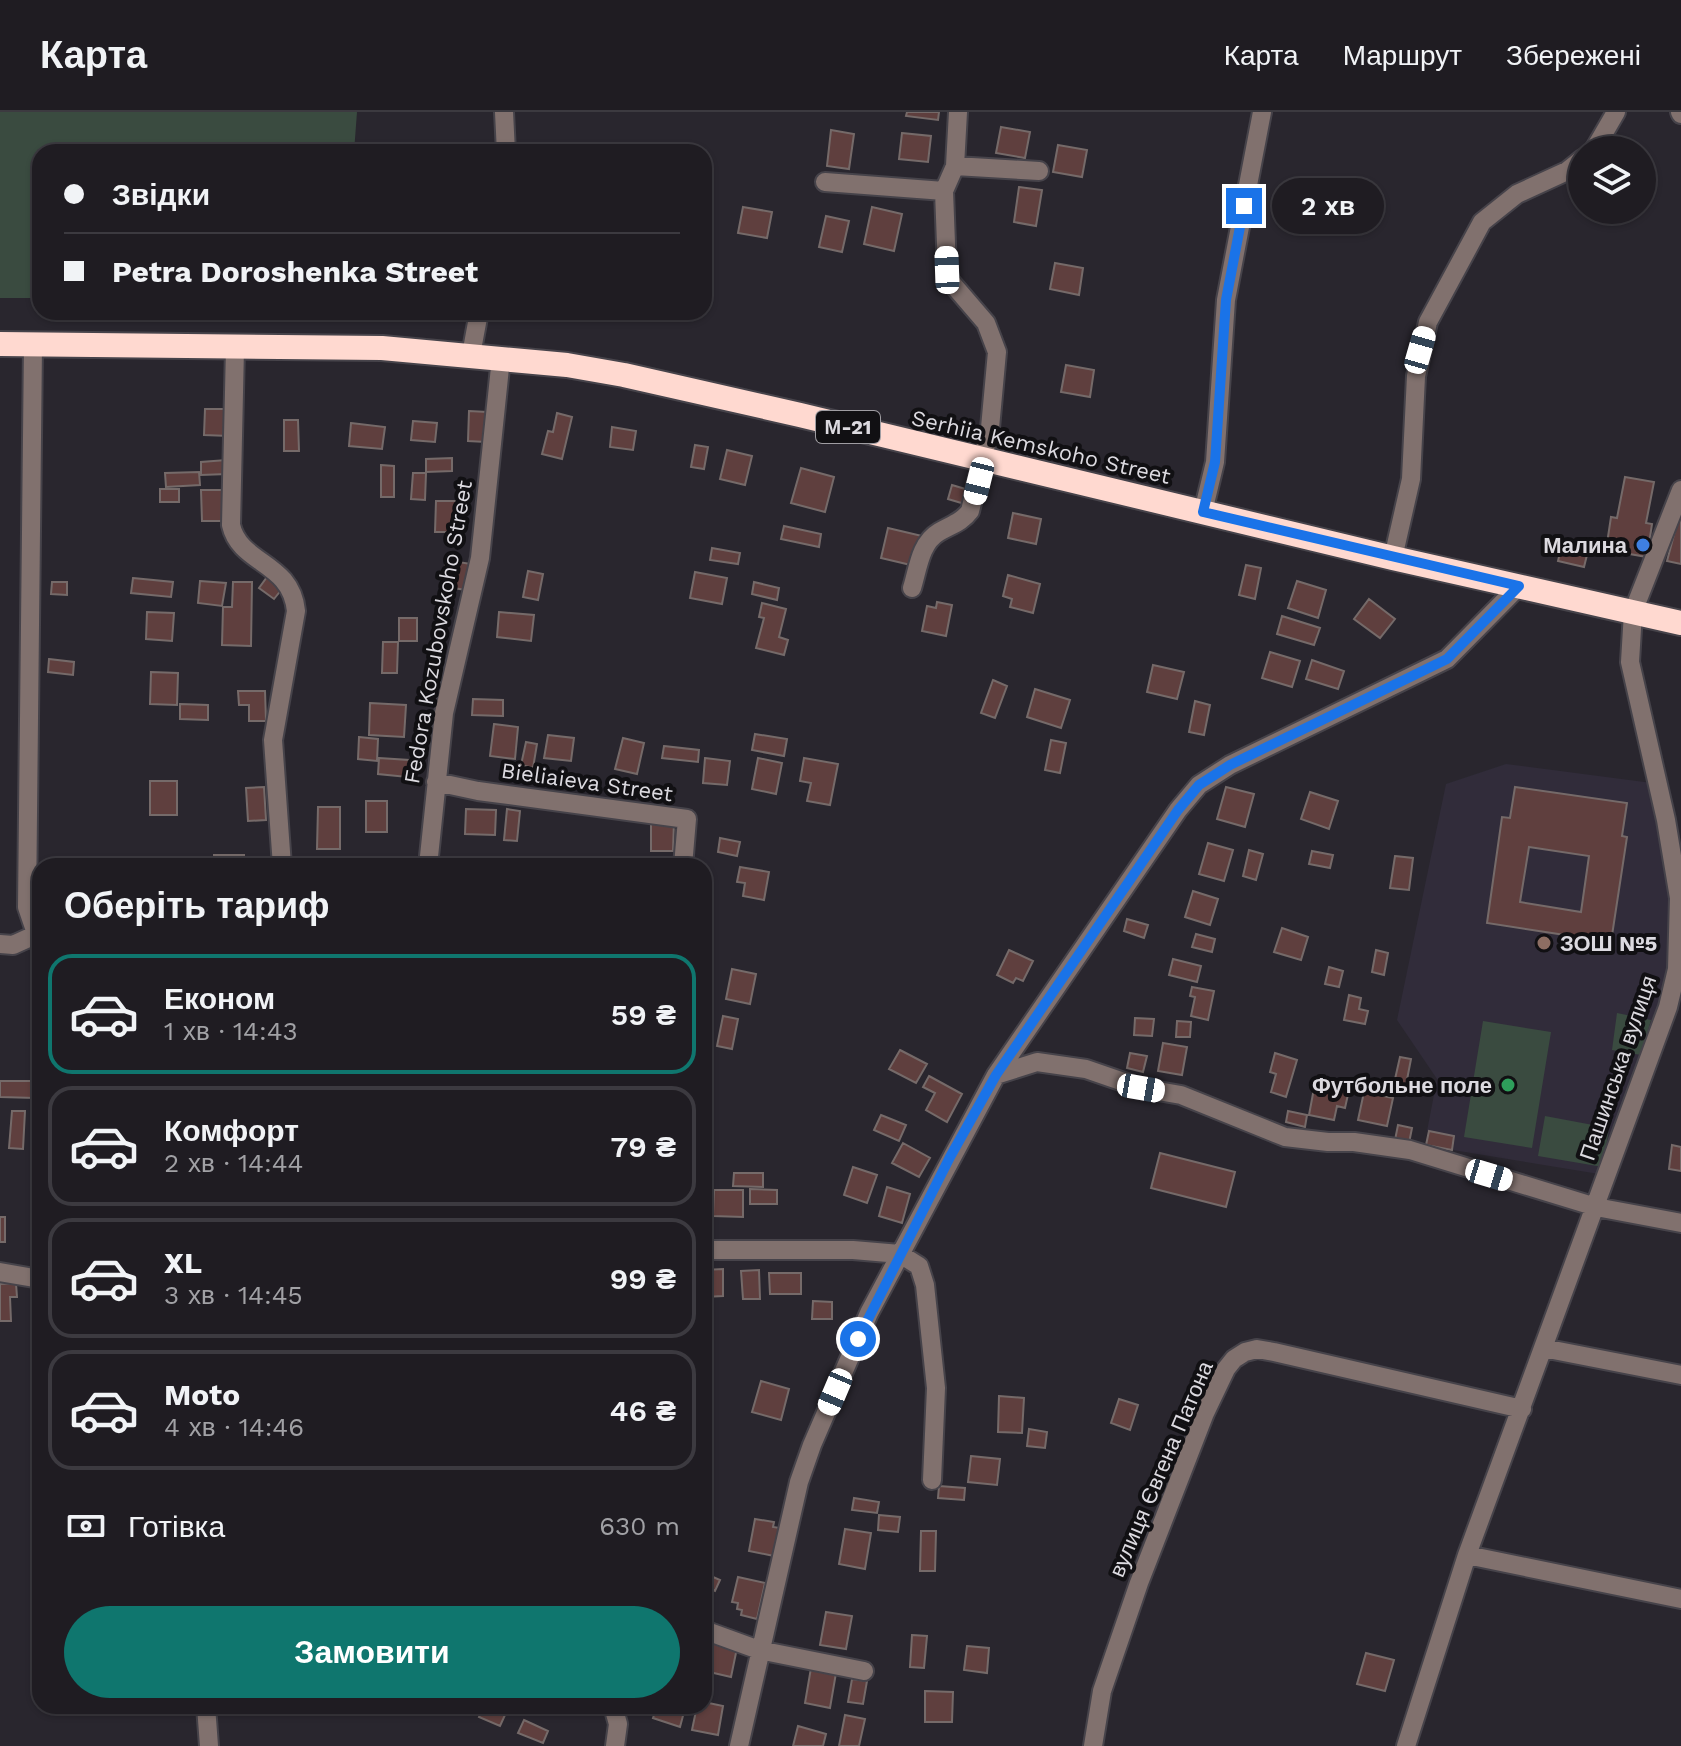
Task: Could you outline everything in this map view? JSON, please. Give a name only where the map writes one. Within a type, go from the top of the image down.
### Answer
[{"type":"highway","name":"Serhiia Kemskoho Street","points":[[0,344],[382,348],[567,365],[624,375],[1393,558],[1681,623]]},
{"type":"street","points":[[504,112],[506,144]]},
{"type":"street","points":[[912,588],[928,541],[962,520],[970,511],[990,428],[997,352],[986,323],[950,281],[947,270],[944,191],[955,166],[958,112]]},
{"type":"street","points":[[1203,512],[1215,462],[1226,300],[1262,112]]},
{"type":"street","points":[[1602,136],[1616,112]]},
{"type":"street","points":[[955,166],[1039,171]]},
{"type":"street","points":[[1393,558],[1411,479],[1416,376],[1428,322],[1482,222],[1517,194],[1568,170]]},
{"type":"street","points":[[825,182],[944,191]]},
{"type":"street","points":[[471,355],[478,320]]},
{"type":"street","points":[[32,922],[27,907],[33,344]]},
{"type":"street","points":[[235,348],[233,535],[286,582],[294,597],[296,611],[273,740],[281,858]]},
{"type":"street","name":"Fedora Kozubovskoho Street","points":[[429,858],[444,713],[480,558],[501,358]]},
{"type":"street","name":"Пашинська вулиця","points":[[1406,1746],[1467,1555],[1668,1007],[1677,969],[1679,898],[1674,822],[1630,662],[1633,612],[1681,490]]},
{"type":"street","points":[[739,1746],[799,1482],[812,1445],[869,1313],[996,1075],[1178,810],[1199,785],[1230,765],[1447,659],[1519,586]]},
{"type":"street","name":"Bieliaieva Street","points":[[436,782],[478,791],[687,819],[684,858]]},
{"type":"street","points":[[0,944],[32,941]]},
{"type":"street","points":[[996,1075],[1037,1062],[1086,1069],[1141,1088],[1181,1095],[1285,1137],[1410,1150],[1596,1207],[1681,1223]]},
{"type":"street","points":[[712,1250],[853,1250],[900,1254],[919,1266],[925,1285],[936,1388],[932,1480]]},
{"type":"street","points":[[0,1272],[32,1278]]},
{"type":"street","points":[[1543,1348],[1681,1375]]},
{"type":"street","name":"вулиця Євгена Патона","points":[[1093,1746],[1102,1691],[1139,1583],[1205,1413],[1234,1359],[1257,1349],[1522,1409]]},
{"type":"street","points":[[1467,1555],[1681,1599]]},
{"type":"street","points":[[712,1633],[759,1650],[864,1671]]},
{"type":"street","points":[[207,1714],[209,1746]]},
{"type":"street","points":[[615,1714],[618,1724],[615,1746]]},
{"type":"shaded area","name":"ЗОШ №5","points":[[1506,764],[1652,783],[1675,896],[1672,972],[1605,1175],[1453,1150],[1455,1136],[1427,1131],[1437,1079],[1397,1020],[1446,784]]},
{"type":"green space","points":[[0,112],[357,112],[355,144],[32,144],[32,298],[0,298]]},
{"type":"green space","points":[[1617,1013],[1651,1020],[1641,1055],[1612,1050]]},
{"type":"green space","name":"Футбольне поле","points":[[1483,1021],[1551,1032],[1532,1148],[1464,1137]]},
{"type":"green space","points":[[1545,1116],[1609,1128],[1603,1167],[1538,1156]]},
{"type":"building","points":[[907,112],[939,112],[938,120],[906,116]]},
{"type":"building","points":[[1001,127],[1030,132],[1025,158],[996,153]]},
{"type":"building","points":[[831,130],[854,134],[849,169],[827,166]]},
{"type":"building","points":[[902,133],[931,136],[928,162],[899,159]]},
{"type":"building","points":[[1058,145],[1087,150],[1082,177],[1053,172]]},
{"type":"building","points":[[1019,187],[1042,190],[1036,226],[1014,222]]},
{"type":"building","points":[[743,207],[772,212],[767,238],[738,233]]},
{"type":"building","points":[[872,207],[902,214],[894,251],[864,244]]},
{"type":"building","points":[[826,216],[849,221],[842,252],[819,247]]},
{"type":"building","points":[[1055,263],[1083,268],[1079,295],[1050,289]]},
{"type":"building","points":[[1066,365],[1094,370],[1090,397],[1061,392]]},
{"type":"building","points":[[205,409],[229,409],[229,436],[204,435]]},
{"type":"building","points":[[469,411],[487,412],[486,442],[468,441]]},
{"type":"building","points":[[557,413],[572,417],[562,459],[542,454],[548,431],[553,432]]},
{"type":"building","points":[[284,420],[298,420],[299,451],[284,451]]},
{"type":"building","points":[[413,421],[437,423],[435,442],[411,440]]},
{"type":"building","points":[[351,423],[385,427],[382,449],[349,446]]},
{"type":"building","points":[[612,427],[636,431],[633,450],[610,447]]},
{"type":"building","points":[[695,445],[708,447],[704,469],[691,467]]},
{"type":"building","points":[[727,450],[752,456],[745,485],[720,479]]},
{"type":"building","points":[[452,458],[452,471],[426,472],[426,459]]},
{"type":"building","points":[[226,460],[227,474],[201,475],[201,462]]},
{"type":"building","points":[[381,465],[394,466],[394,497],[381,497]]},
{"type":"building","points":[[801,468],[834,477],[825,512],[791,503]]},
{"type":"building","points":[[199,472],[200,485],[166,487],[165,473]]},
{"type":"building","points":[[413,473],[426,473],[425,500],[411,499]]},
{"type":"building","points":[[1625,477],[1654,482],[1646,523],[1652,524],[1647,557],[1606,550],[1611,517],[1617,518]]},
{"type":"building","points":[[952,485],[972,491],[968,505],[948,499]]},
{"type":"building","points":[[160,489],[179,489],[179,502],[160,502]]},
{"type":"building","points":[[201,490],[224,490],[224,521],[202,521]]},
{"type":"building","points":[[436,501],[463,501],[463,532],[435,532]]},
{"type":"building","points":[[1681,512],[1681,564],[1667,561]]},
{"type":"building","points":[[1013,513],[1041,519],[1036,544],[1008,538]]},
{"type":"building","points":[[784,526],[821,534],[819,547],[781,539]]},
{"type":"building","points":[[888,528],[922,536],[915,566],[881,558]]},
{"type":"building","points":[[1562,544],[1588,551],[1584,567],[1558,561]]},
{"type":"building","points":[[712,548],[740,553],[738,564],[710,560]]},
{"type":"building","points":[[446,560],[471,564],[466,590],[441,586]]},
{"type":"building","points":[[1246,565],[1261,568],[1255,599],[1239,595]]},
{"type":"building","points":[[528,571],[543,574],[538,600],[523,597]]},
{"type":"building","points":[[695,572],[727,578],[722,604],[690,598]]},
{"type":"building","points":[[1008,575],[1040,584],[1033,613],[1010,607],[1012,599],[1003,596]]},
{"type":"building","points":[[267,577],[282,589],[274,599],[259,588]]},
{"type":"building","points":[[133,578],[173,582],[171,597],[131,593]]},
{"type":"building","points":[[200,581],[226,583],[222,606],[198,603]]},
{"type":"building","points":[[1297,581],[1326,590],[1318,618],[1288,608]]},
{"type":"building","points":[[52,582],[67,582],[67,595],[51,594]]},
{"type":"building","points":[[233,582],[252,582],[251,646],[222,645],[223,607],[232,607]]},
{"type":"building","points":[[754,582],[779,588],[777,600],[752,594]]},
{"type":"building","points":[[1369,599],[1395,619],[1380,638],[1354,619]]},
{"type":"building","points":[[937,602],[952,605],[946,636],[922,631],[927,606],[936,608]]},
{"type":"building","points":[[762,603],[786,609],[779,637],[788,640],[784,655],[756,648],[764,618],[759,617]]},
{"type":"building","points":[[147,612],[174,613],[172,641],[146,639]]},
{"type":"building","points":[[499,612],[534,615],[531,641],[497,637]]},
{"type":"building","points":[[1282,616],[1320,628],[1314,645],[1277,634]]},
{"type":"building","points":[[399,618],[417,618],[417,641],[399,641]]},
{"type":"building","points":[[383,642],[398,642],[397,673],[382,673]]},
{"type":"building","points":[[1270,652],[1300,661],[1292,687],[1262,678]]},
{"type":"building","points":[[49,659],[74,662],[73,675],[48,672]]},
{"type":"building","points":[[1312,660],[1344,671],[1338,689],[1306,679]]},
{"type":"building","points":[[1153,665],[1184,672],[1177,699],[1147,692]]},
{"type":"building","points":[[151,672],[178,673],[177,705],[150,704]]},
{"type":"building","points":[[993,680],[1007,686],[995,718],[981,713]]},
{"type":"building","points":[[1035,689],[1070,700],[1061,728],[1027,717]]},
{"type":"building","points":[[238,691],[265,691],[266,721],[249,721],[249,705],[239,705]]},
{"type":"building","points":[[473,699],[503,700],[503,716],[472,715]]},
{"type":"building","points":[[1195,701],[1210,705],[1204,735],[1189,732]]},
{"type":"building","points":[[370,703],[406,705],[404,737],[369,735]]},
{"type":"building","points":[[180,704],[208,705],[208,720],[180,719]]},
{"type":"building","points":[[494,724],[518,727],[515,759],[490,756]]},
{"type":"building","points":[[755,734],[787,739],[784,756],[752,750]]},
{"type":"building","points":[[548,735],[574,738],[571,761],[544,758]]},
{"type":"building","points":[[359,737],[378,739],[377,761],[358,759]]},
{"type":"building","points":[[623,738],[644,743],[637,774],[615,769]]},
{"type":"building","points":[[1051,740],[1066,743],[1060,773],[1045,770]]},
{"type":"building","points":[[526,742],[537,744],[533,768],[521,765]]},
{"type":"building","points":[[664,746],[699,750],[698,762],[662,758]]},
{"type":"building","points":[[379,758],[409,760],[407,777],[378,774]]},
{"type":"building","points":[[705,758],[730,761],[727,785],[703,783]]},
{"type":"building","points":[[758,758],[782,763],[776,794],[752,789]]},
{"type":"building","points":[[804,758],[838,764],[830,805],[807,801],[811,783],[800,781]]},
{"type":"building","points":[[150,781],[177,781],[177,815],[150,815]]},
{"type":"building","points":[[264,787],[266,820],[248,821],[246,788]]},
{"type":"building","points":[[1226,787],[1254,794],[1245,827],[1217,819]]},
{"type":"building","points":[[1515,787],[1627,803],[1622,836],[1627,837],[1611,942],[1487,923],[1502,817],[1510,818]],"holes":[[[1529,847],[1589,856],[1581,912],[1520,902]]]},
{"type":"building","points":[[1310,792],[1338,801],[1329,829],[1301,819]]},
{"type":"building","points":[[366,801],[387,801],[387,832],[366,832]]},
{"type":"building","points":[[318,807],[340,807],[340,849],[317,849]]},
{"type":"building","points":[[466,809],[496,810],[495,835],[465,834]]},
{"type":"building","points":[[507,809],[520,811],[517,841],[504,840]]},
{"type":"building","points":[[651,820],[674,821],[673,851],[651,851]]},
{"type":"building","points":[[720,838],[740,842],[737,856],[718,852]]},
{"type":"building","points":[[1208,843],[1233,850],[1224,881],[1199,874]]},
{"type":"building","points":[[1249,850],[1263,854],[1256,880],[1243,876]]},
{"type":"building","points":[[1312,851],[1333,855],[1330,868],[1309,864]]},
{"type":"building","points":[[214,855],[244,855],[244,858],[214,858]]},
{"type":"building","points":[[1395,856],[1413,858],[1409,890],[1390,888]]},
{"type":"building","points":[[740,867],[769,872],[764,900],[743,896],[745,883],[737,882]]},
{"type":"building","points":[[1193,891],[1218,899],[1210,925],[1185,917]]},
{"type":"building","points":[[1127,919],[1148,925],[1144,938],[1124,931]]},
{"type":"building","points":[[1282,928],[1308,937],[1301,960],[1274,952]]},
{"type":"building","points":[[1196,934],[1215,939],[1212,952],[1192,947]]},
{"type":"building","points":[[1009,950],[1033,961],[1023,981],[1016,978],[1013,983],[997,975]]},
{"type":"building","points":[[1376,950],[1388,953],[1384,975],[1372,972]]},
{"type":"building","points":[[1173,959],[1201,966],[1197,982],[1169,975]]},
{"type":"building","points":[[1329,967],[1343,971],[1339,987],[1325,984]]},
{"type":"building","points":[[732,969],[756,974],[750,1004],[726,999]]},
{"type":"building","points":[[1192,987],[1214,991],[1208,1020],[1191,1016],[1195,997],[1190,996]]},
{"type":"building","points":[[1349,995],[1361,998],[1359,1009],[1368,1011],[1365,1024],[1344,1020]]},
{"type":"building","points":[[723,1016],[738,1019],[732,1049],[717,1046]]},
{"type":"building","points":[[1135,1018],[1154,1019],[1152,1036],[1134,1035]]},
{"type":"building","points":[[1177,1021],[1191,1022],[1190,1037],[1176,1037]]},
{"type":"building","points":[[1163,1043],[1187,1047],[1182,1075],[1158,1071]]},
{"type":"building","points":[[900,1050],[927,1064],[916,1083],[889,1069]]},
{"type":"building","points":[[1130,1053],[1147,1056],[1143,1072],[1127,1068]]},
{"type":"building","points":[[1275,1053],[1297,1060],[1286,1097],[1271,1092],[1276,1074],[1270,1072]]},
{"type":"building","points":[[1400,1057],[1411,1059],[1405,1090],[1393,1088]]},
{"type":"building","points":[[929,1076],[962,1094],[947,1122],[926,1110],[935,1093],[923,1087]]},
{"type":"building","points":[[0,1081],[32,1081],[32,1098],[0,1097]]},
{"type":"building","points":[[1315,1083],[1349,1090],[1345,1108],[1337,1106],[1334,1120],[1309,1115]]},
{"type":"building","points":[[1364,1092],[1393,1098],[1387,1126],[1358,1120]]},
{"type":"building","points":[[12,1111],[25,1111],[23,1149],[9,1148]]},
{"type":"building","points":[[1288,1111],[1307,1115],[1305,1127],[1286,1122]]},
{"type":"building","points":[[881,1115],[906,1125],[899,1141],[874,1130]]},
{"type":"building","points":[[1398,1125],[1412,1128],[1409,1143],[1395,1140]]},
{"type":"building","points":[[1429,1131],[1454,1136],[1452,1150],[1426,1145]]},
{"type":"building","points":[[903,1143],[930,1158],[919,1177],[892,1163]]},
{"type":"building","points":[[1672,1145],[1681,1147],[1681,1171],[1669,1169]]},
{"type":"building","points":[[1160,1153],[1235,1172],[1226,1207],[1151,1188]]},
{"type":"building","points":[[853,1167],[877,1175],[867,1203],[844,1195]]},
{"type":"building","points":[[734,1173],[763,1173],[763,1187],[733,1186]]},
{"type":"building","points":[[887,1187],[910,1194],[902,1223],[879,1216]]},
{"type":"building","points":[[750,1189],[777,1190],[777,1204],[750,1204]]},
{"type":"building","points":[[714,1190],[743,1190],[743,1217],[713,1216]]},
{"type":"building","points":[[0,1217],[5,1217],[5,1242],[0,1242]]},
{"type":"building","points":[[723,1269],[723,1296],[712,1297],[712,1270]]},
{"type":"building","points":[[759,1270],[760,1299],[743,1299],[741,1271]]},
{"type":"building","points":[[769,1273],[801,1273],[801,1294],[770,1294]]},
{"type":"building","points":[[16,1283],[17,1297],[10,1297],[11,1321],[0,1321],[0,1284]]},
{"type":"building","points":[[813,1301],[832,1302],[832,1319],[812,1319]]},
{"type":"building","points":[[761,1381],[789,1389],[781,1420],[752,1412]]},
{"type":"building","points":[[999,1396],[1024,1398],[1022,1433],[998,1432]]},
{"type":"building","points":[[1119,1399],[1138,1405],[1130,1430],[1111,1423]]},
{"type":"building","points":[[1029,1429],[1047,1432],[1045,1448],[1027,1446]]},
{"type":"building","points":[[971,1456],[1000,1459],[997,1485],[968,1482]]},
{"type":"building","points":[[939,1486],[965,1488],[964,1500],[938,1498]]},
{"type":"building","points":[[854,1498],[879,1502],[877,1513],[852,1510]]},
{"type":"building","points":[[879,1515],[900,1517],[898,1532],[878,1530]]},
{"type":"building","points":[[755,1519],[774,1522],[773,1527],[780,1528],[774,1556],[749,1551]]},
{"type":"building","points":[[845,1529],[871,1533],[865,1569],[839,1564]]},
{"type":"building","points":[[921,1531],[936,1531],[935,1571],[920,1571]]},
{"type":"building","points":[[712,1576],[720,1580],[715,1591],[712,1590]]},
{"type":"building","points":[[738,1577],[765,1583],[757,1619],[741,1615],[742,1610],[737,1609],[738,1603],[732,1602]]},
{"type":"building","points":[[826,1612],[852,1616],[846,1649],[820,1645]]},
{"type":"building","points":[[912,1635],[927,1636],[924,1668],[910,1667]]},
{"type":"building","points":[[712,1642],[737,1648],[731,1677],[712,1673]]},
{"type":"building","points":[[967,1646],[989,1648],[987,1673],[964,1670]]},
{"type":"building","points":[[1366,1653],[1394,1660],[1385,1691],[1357,1684]]},
{"type":"building","points":[[811,1668],[836,1673],[830,1708],[805,1703]]},
{"type":"building","points":[[852,1679],[867,1681],[863,1704],[848,1702]]},
{"type":"building","points":[[925,1691],[953,1692],[952,1722],[925,1722]]},
{"type":"building","points":[[712,1704],[723,1706],[718,1735],[692,1730],[695,1714],[712,1714]]},
{"type":"building","points":[[480,1714],[505,1715],[500,1726],[479,1717]]},
{"type":"building","points":[[654,1714],[683,1714],[680,1727],[653,1718]]},
{"type":"building","points":[[845,1715],[865,1719],[859,1746],[839,1746]]},
{"type":"building","points":[[524,1720],[548,1731],[543,1743],[518,1733]]},
{"type":"building","points":[[798,1726],[826,1734],[823,1746],[793,1746]]},
{"type":"place","name":"Малина","points":[[1643,545]]},
{"type":"place","name":"ЗОШ №5","points":[[1544,943]]},
{"type":"place","name":"Футбольне поле","points":[[1508,1085]]},
{"type":"route","points":[[858,1339],[950,1157],[996,1075],[1178,810],[1199,785],[1230,765],[1447,659],[1519,586],[1203,512],[1215,462],[1226,300],[1244,206]]}]
